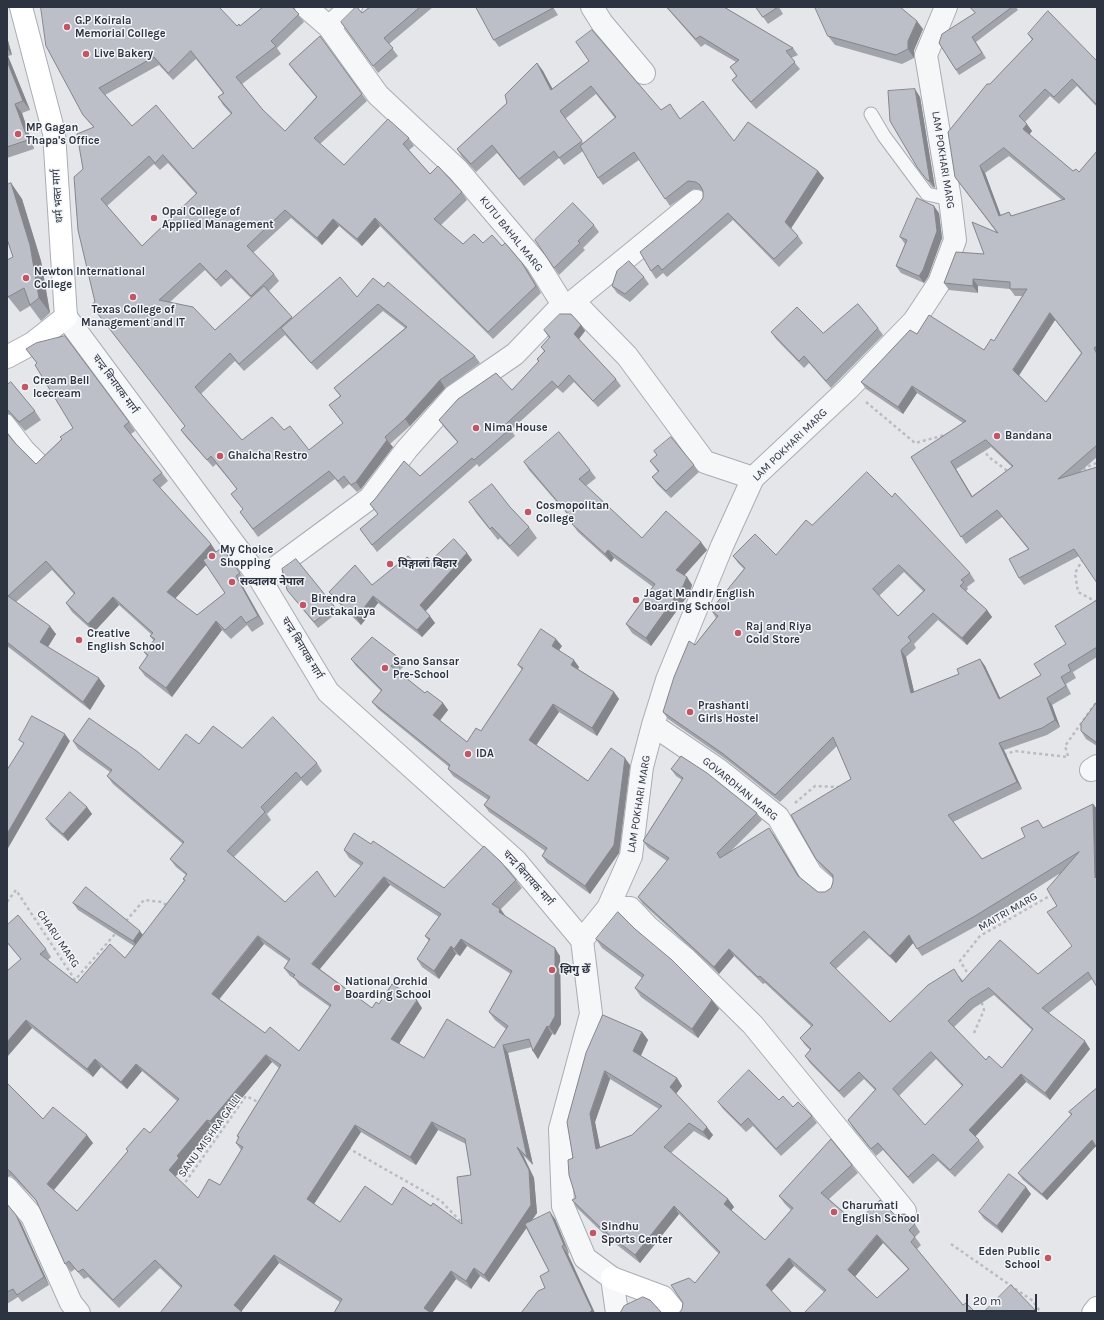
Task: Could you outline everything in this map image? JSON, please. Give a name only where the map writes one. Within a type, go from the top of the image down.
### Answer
[{"type":"main road","name":"धर्म भक्त मार्ग","points":[[21,7],[54,133],[66,317]]},
{"type":"main road","points":[[7,357],[33,343],[66,317]]},
{"type":"main road","points":[[612,1278],[664,1297],[676,1313]]},
{"type":"main road","points":[[1093,1313],[1097,1308]]},
{"type":"street","name":"KUTU BAHAL MARG","points":[[306,7],[329,27],[378,95],[458,170],[537,263],[564,306]]},
{"type":"street","points":[[329,27],[351,7]]},
{"type":"street","points":[[592,7],[602,22],[644,74]]},
{"type":"street","name":"LAM POKHARI MARG","points":[[608,908],[631,856],[642,767],[653,726],[668,680],[722,546],[753,478],[848,389],[914,321],[939,283],[955,240],[950,199],[926,55],[946,7]]},
{"type":"street","points":[[260,579],[370,498],[407,449],[454,396],[515,354],[564,306],[696,201]]},
{"type":"street","points":[[564,306],[581,309],[627,356],[705,462],[753,478]]},
{"type":"street","name":"चन्द्र बिनायक मार्ग","points":[[66,317],[260,579],[328,692],[516,862],[582,940]]},
{"type":"street","name":"GOVARDHAN MARG","points":[[653,726],[719,770],[778,817],[811,874],[826,887]]},
{"type":"street","points":[[617,1313],[612,1278],[585,1258],[563,1206],[560,1129],[591,1014],[582,940],[608,908],[630,908],[649,928],[687,960],[753,1025],[905,1211]]},
{"type":"street","points":[[7,1188],[32,1216],[71,1303],[79,1313]]},
{"type":"lane","points":[[871,114],[884,136],[927,194],[950,199]]},
{"type":"lane","points":[[7,421],[27,447],[39,459]]},
{"type":"path","points":[[848,389],[915,443],[947,433],[954,434]]},
{"type":"path","points":[[980,447],[990,458],[1015,477]]},
{"type":"path","points":[[1075,476],[1091,464],[1097,463]]},
{"type":"path","points":[[1086,554],[1075,573],[1078,592],[1097,602]]},
{"type":"path","points":[[1001,756],[1015,751],[1068,757]]},
{"type":"path","points":[[778,817],[815,786],[846,787]]},
{"type":"path","name":"CHARU MARG","points":[[7,902],[16,890],[75,980],[120,928]]},
{"type":"path","name":"MAITRI MARG","points":[[972,980],[960,961],[980,936],[1056,892]]},
{"type":"path","points":[[125,923],[144,900],[162,902],[169,906]]},
{"type":"path","points":[[974,1033],[984,1010],[980,998]]},
{"type":"path","name":"SANU MISHRA GALLI","points":[[179,1191],[246,1096],[266,1106]]},
{"type":"path","points":[[347,1147],[440,1201],[465,1226],[471,1225]]},
{"type":"path","points":[[951,1244],[1033,1301],[1041,1313]]},
{"type":"building","points":[[41,7],[219,7],[237,26],[239,24],[240,26],[263,7],[292,7],[299,14],[271,41],[276,46],[236,77],[263,110],[285,131],[317,97],[289,64],[320,36],[362,94],[314,138],[344,165],[388,119],[409,138],[403,144],[430,174],[438,166],[462,192],[434,219],[463,244],[474,234],[483,243],[492,235],[502,246],[505,243],[522,263],[536,286],[488,332],[375,218],[357,239],[333,219],[317,238],[285,210],[247,246],[274,274],[251,296],[226,270],[216,280],[200,263],[159,300],[193,307],[215,330],[264,286],[292,317],[239,364],[230,353],[195,387],[242,440],[272,417],[284,430],[290,426],[309,450],[343,423],[329,405],[341,396],[334,388],[407,327],[378,304],[311,363],[281,328],[340,277],[357,297],[373,278],[384,287],[388,282],[475,356],[440,380],[405,419],[385,437],[387,440],[356,482],[351,485],[344,476],[338,481],[329,471],[253,529],[240,512],[243,509],[231,494],[237,489],[211,456],[207,460],[181,430],[185,426],[91,305],[95,302],[78,230],[74,177],[83,169],[77,134],[94,127],[83,115],[46,46]],"holes":[[[191,51],[224,93],[218,97],[232,113],[193,149],[156,105],[132,126],[99,88],[154,57],[168,73]],[[163,155],[197,193],[142,246],[101,199],[149,156],[155,163]]]},
{"type":"building","points":[[356,7],[362,13],[370,7],[420,7],[384,38],[393,48],[373,66],[341,22]]},
{"type":"building","points":[[476,7],[552,7],[553,8],[494,40]]},
{"type":"building","points":[[667,7],[724,7],[793,48],[786,51],[795,62],[751,102],[732,80],[737,76],[730,67],[739,60],[700,36],[696,39]]},
{"type":"building","points":[[756,7],[778,7],[763,17]]},
{"type":"building","points":[[815,7],[900,7],[917,21],[908,41],[908,49],[896,55],[828,36]]},
{"type":"building","points":[[970,7],[1012,7],[972,37],[982,53],[956,70],[939,43],[942,34],[975,13]]},
{"type":"building","points":[[1048,11],[1097,61],[1097,105],[1072,79],[1054,97],[1045,89],[1019,116],[1027,124],[1023,129],[1073,171],[1076,169],[1079,172],[1097,151],[1097,346],[1094,348],[1097,354],[1097,445],[1058,479],[1097,467],[1097,583],[1074,549],[1019,578],[1009,559],[1029,549],[997,510],[961,537],[911,457],[966,421],[912,386],[898,407],[861,382],[910,330],[917,334],[929,315],[984,350],[991,339],[994,341],[1027,289],[1010,289],[1010,282],[973,279],[973,286],[944,283],[956,252],[984,254],[972,222],[998,233],[955,177],[948,132],[987,84],[990,84],[1033,39],[1028,34]],"holes":[[[1004,148],[1065,199],[1011,216],[1009,212],[999,216],[980,166]],[[1050,313],[1082,353],[1046,402],[1013,370]],[[986,440],[1013,466],[972,497],[951,462]]]},
{"type":"building","points":[[592,30],[661,110],[670,104],[680,119],[703,101],[734,141],[748,122],[818,171],[785,222],[798,236],[774,259],[728,213],[662,270],[658,265],[651,271],[640,252],[699,203],[703,198],[703,191],[700,185],[696,182],[688,181],[665,199],[634,152],[598,178],[580,146],[616,117],[591,86],[560,111],[582,141],[559,158],[554,151],[519,179],[492,145],[471,164],[457,149],[507,103],[505,95],[537,63],[551,90],[589,61],[576,42]]},
{"type":"building","points":[[7,61],[23,101],[15,104],[28,140],[7,147]]},
{"type":"building","points":[[915,89],[930,181],[927,180],[917,167],[890,121],[888,91]]},
{"type":"building","points":[[11,183],[30,245],[39,298],[30,305],[24,288],[8,297],[7,293],[7,260],[13,257],[7,239],[7,185]]},
{"type":"building","points":[[917,198],[934,206],[937,231],[923,270],[919,276],[896,266],[907,240],[900,237]]},
{"type":"building","points":[[573,203],[594,225],[578,241],[580,243],[554,268],[535,240]]},
{"type":"building","points":[[629,261],[644,277],[625,294],[612,286],[617,271]]},
{"type":"building","points":[[858,304],[878,328],[826,381],[804,356],[799,361],[771,332],[797,307],[823,333]]},
{"type":"building","points":[[560,314],[571,314],[581,325],[574,334],[616,379],[593,401],[569,375],[558,387],[552,381],[506,424],[510,429],[474,460],[472,458],[372,545],[360,529],[378,514],[370,504],[404,461],[420,476],[458,442],[439,420],[458,399],[496,373],[512,390],[539,361],[537,359],[545,351],[541,347],[550,337],[544,330]]},
{"type":"building","points":[[65,336],[129,422],[124,426],[162,473],[153,480],[211,544],[167,592],[197,615],[225,593],[203,560],[222,548],[240,573],[236,576],[258,616],[246,623],[241,616],[225,630],[216,621],[166,688],[139,668],[148,655],[144,652],[155,639],[150,636],[153,633],[113,597],[88,624],[66,603],[75,593],[46,561],[8,596],[50,626],[40,642],[99,678],[83,702],[7,642],[7,433],[36,464],[62,439],[60,437],[73,428],[35,365],[37,363],[26,349],[36,343]]},
{"type":"building","points":[[11,382],[35,411],[19,422],[7,409],[7,385]]},
{"type":"building","points":[[559,432],[590,470],[579,479],[642,538],[666,511],[701,542],[676,570],[687,577],[683,586],[646,638],[626,624],[655,584],[608,550],[605,554],[572,524],[574,521],[524,462]]},
{"type":"building","points":[[671,437],[694,465],[666,491],[652,477],[659,471],[650,461],[657,455],[654,451]]},
{"type":"building","points":[[867,472],[892,497],[895,493],[970,573],[961,580],[964,582],[960,586],[987,610],[962,638],[933,613],[908,637],[911,641],[901,650],[911,693],[959,674],[957,669],[980,659],[999,699],[1041,675],[1034,664],[1066,644],[1055,626],[1097,600],[1097,647],[1068,665],[1071,671],[1061,677],[1066,686],[1047,698],[1055,720],[1042,728],[999,743],[1017,782],[948,815],[982,859],[1025,837],[1021,828],[1038,820],[1043,828],[1093,804],[1095,878],[1097,876],[1097,987],[1088,972],[1042,1008],[1085,1041],[1045,1093],[1021,1074],[969,1130],[979,1140],[950,1170],[933,1154],[908,1177],[878,1143],[871,1149],[848,1120],[876,1089],[859,1072],[839,1091],[805,1056],[811,1049],[800,1038],[813,1025],[760,976],[758,977],[729,949],[714,967],[638,897],[669,858],[643,841],[683,778],[671,769],[681,756],[707,773],[757,813],[717,853],[720,858],[769,828],[798,876],[818,892],[825,892],[831,888],[833,875],[816,859],[791,815],[851,779],[833,737],[775,795],[722,753],[663,712],[674,677],[689,641],[695,645],[718,616],[711,610],[745,568],[733,556],[755,534],[776,555],[806,520],[812,525]],"holes":[[[899,565],[925,590],[898,616],[873,589]],[[1079,852],[1047,889],[1057,906],[1047,912],[1072,946],[1038,974],[1000,940],[962,982],[954,969],[928,985],[890,1022],[830,963],[864,931],[890,956],[909,935],[917,949],[975,916]],[[989,988],[1033,1029],[1002,1068],[989,1056],[986,1060],[948,1021],[969,1000]],[[931,1052],[963,1085],[925,1125],[893,1089]]]},
{"type":"building","points":[[492,484],[510,507],[529,527],[510,546],[492,527],[490,529],[469,502]]},
{"type":"building","points":[[454,539],[467,553],[420,605],[430,616],[417,630],[373,596],[356,618],[329,592],[355,565],[372,585],[408,556],[419,566],[427,557],[431,560]]},
{"type":"building","points":[[296,559],[334,606],[314,622],[287,590],[282,569]]},
{"type":"building","points":[[541,629],[556,639],[552,646],[574,660],[571,665],[614,692],[592,728],[553,704],[529,740],[588,781],[611,748],[625,758],[614,845],[585,886],[542,856],[547,848],[484,805],[490,797],[448,769],[450,765],[372,702],[382,690],[351,659],[372,637],[399,658],[391,666],[425,693],[427,691],[443,703],[433,715],[467,742],[476,728],[481,731],[523,668],[518,665]]},
{"type":"building","points":[[1097,702],[1097,743],[1081,731],[1081,724]]},
{"type":"building","points":[[32,716],[65,734],[7,834],[7,770],[24,743],[19,740]]},
{"type":"building","points":[[273,717],[317,763],[301,778],[296,772],[261,807],[265,812],[227,851],[285,902],[317,871],[335,897],[363,863],[344,850],[354,833],[371,844],[373,841],[444,888],[484,846],[501,862],[516,880],[492,904],[500,909],[499,912],[555,948],[555,1016],[549,1027],[547,1026],[533,1051],[529,1039],[503,1045],[527,1157],[517,1147],[529,1170],[531,1205],[484,1275],[474,1268],[466,1281],[451,1271],[424,1308],[431,1313],[334,1313],[342,1299],[274,1255],[234,1305],[243,1313],[160,1313],[182,1286],[155,1260],[113,1300],[83,1269],[78,1272],[69,1261],[65,1264],[36,1200],[7,1169],[7,1083],[43,1119],[53,1107],[87,1135],[47,1184],[77,1211],[128,1151],[126,1149],[144,1128],[150,1133],[179,1099],[136,1064],[121,1082],[95,1059],[87,1069],[26,1020],[7,1042],[7,971],[21,959],[7,942],[7,925],[18,915],[46,949],[40,954],[77,983],[110,944],[125,958],[185,880],[183,879],[187,874],[170,859],[184,842],[107,776],[112,770],[73,741],[89,718],[138,752],[159,770],[186,734],[199,744],[213,726],[242,748]],"holes":[[[384,877],[441,914],[425,936],[430,939],[417,959],[434,971],[451,946],[454,949],[461,939],[512,971],[489,1012],[508,1026],[494,1048],[447,1019],[424,1058],[391,1039],[417,1000],[392,984],[379,1004],[376,1002],[372,1008],[312,964]],[[258,936],[290,959],[284,968],[295,975],[293,977],[331,1005],[299,1051],[270,1027],[265,1033],[212,994]],[[266,1055],[281,1065],[237,1136],[239,1137],[236,1143],[243,1147],[220,1185],[209,1179],[198,1198],[169,1170],[179,1158],[177,1156],[207,1120],[210,1121]],[[432,1122],[465,1139],[471,1175],[457,1177],[462,1224],[433,1203],[431,1206],[403,1187],[392,1205],[365,1186],[340,1222],[307,1199],[355,1125],[410,1157]]]},
{"type":"building","points":[[70,792],[87,807],[63,834],[46,819]]},
{"type":"building","points":[[86,887],[140,931],[133,941],[73,903]]},
{"type":"building","points":[[618,912],[635,929],[672,960],[712,1000],[692,1029],[635,988],[644,975],[596,939]]},
{"type":"building","points":[[603,1015],[642,1032],[633,1051],[677,1078],[670,1087],[707,1127],[703,1132],[689,1123],[664,1147],[728,1199],[724,1204],[765,1240],[793,1208],[779,1196],[831,1139],[852,1165],[821,1193],[856,1223],[880,1200],[895,1215],[905,1214],[915,1224],[909,1230],[915,1237],[911,1242],[963,1305],[966,1303],[976,1313],[804,1313],[826,1290],[789,1258],[766,1285],[792,1313],[679,1313],[682,1309],[683,1303],[671,1285],[689,1278],[695,1283],[720,1252],[674,1206],[635,1255],[602,1229],[572,1200],[576,1198],[569,1175],[568,1160],[573,1158],[567,1122],[586,1053]],"holes":[[[605,1071],[662,1106],[632,1135],[596,1149],[590,1114]],[[877,1235],[909,1269],[877,1298],[848,1270]]]},
{"type":"building","points":[[749,1070],[779,1100],[783,1096],[793,1107],[798,1102],[812,1116],[776,1149],[748,1118],[741,1125],[718,1102]]},
{"type":"building","points":[[1097,1088],[1097,1148],[1092,1140],[1042,1194],[1018,1173],[1072,1114],[1069,1112]]},
{"type":"building","points":[[1009,1174],[1026,1187],[997,1226],[979,1212]]},
{"type":"building","points":[[7,1204],[16,1215],[44,1277],[17,1295],[13,1289],[7,1292]]},
{"type":"building","points":[[550,1212],[564,1245],[562,1246],[592,1310],[589,1313],[521,1313],[538,1291],[545,1288],[540,1276],[549,1271],[525,1224]]},
{"type":"building","points":[[1011,1285],[1038,1313],[983,1313]]},
{"type":"building","points":[[643,1297],[650,1300],[662,1313],[620,1313],[624,1306]]},
{"type":"place","name":"G.P Koirala Memorial College","points":[[67,27]]},
{"type":"place","name":"Live Bakery","points":[[86,54]]},
{"type":"place","name":"MP Gagan Thapa's Office","points":[[18,134]]},
{"type":"place","name":"Opal College of Applied Management","points":[[154,218]]},
{"type":"place","name":"Newton International College","points":[[26,278]]},
{"type":"place","name":"Texas College of Management and IT","points":[[133,297]]},
{"type":"place","name":"Cream Bell Icecream","points":[[25,387]]},
{"type":"place","name":"Nima House","points":[[476,428]]},
{"type":"place","name":"Bandana","points":[[997,436]]},
{"type":"place","name":"Ghalcha Restro","points":[[220,456]]},
{"type":"place","name":"Cosmopolitan College","points":[[528,512]]},
{"type":"place","name":"My Choice Shopping","points":[[212,556]]},
{"type":"place","name":"पिङ्गाला बिहार","points":[[390,564]]},
{"type":"place","name":"सब्दालय नेपाल","points":[[232,582]]},
{"type":"place","name":"Jagat Mandir English Boarding School","points":[[636,600]]},
{"type":"place","name":"Birendra Pustakalaya","points":[[303,605]]},
{"type":"place","name":"Raj and Riya Cold Store","points":[[738,633]]},
{"type":"place","name":"Creative English School","points":[[79,640]]},
{"type":"place","name":"Sano Sansar Pre-School","points":[[385,668]]},
{"type":"place","name":"Prashanti Girls Hostel","points":[[690,712]]},
{"type":"place","name":"IDA","points":[[468,754]]},
{"type":"place","name":"झिगु छेँ","points":[[552,970]]},
{"type":"place","name":"National Orchid Boarding School","points":[[337,988]]},
{"type":"place","name":"Charumati English School","points":[[834,1212]]},
{"type":"place","name":"Sindhu Sports Center","points":[[593,1233]]},
{"type":"place","name":"Eden Public School","points":[[1048,1258]]}]
